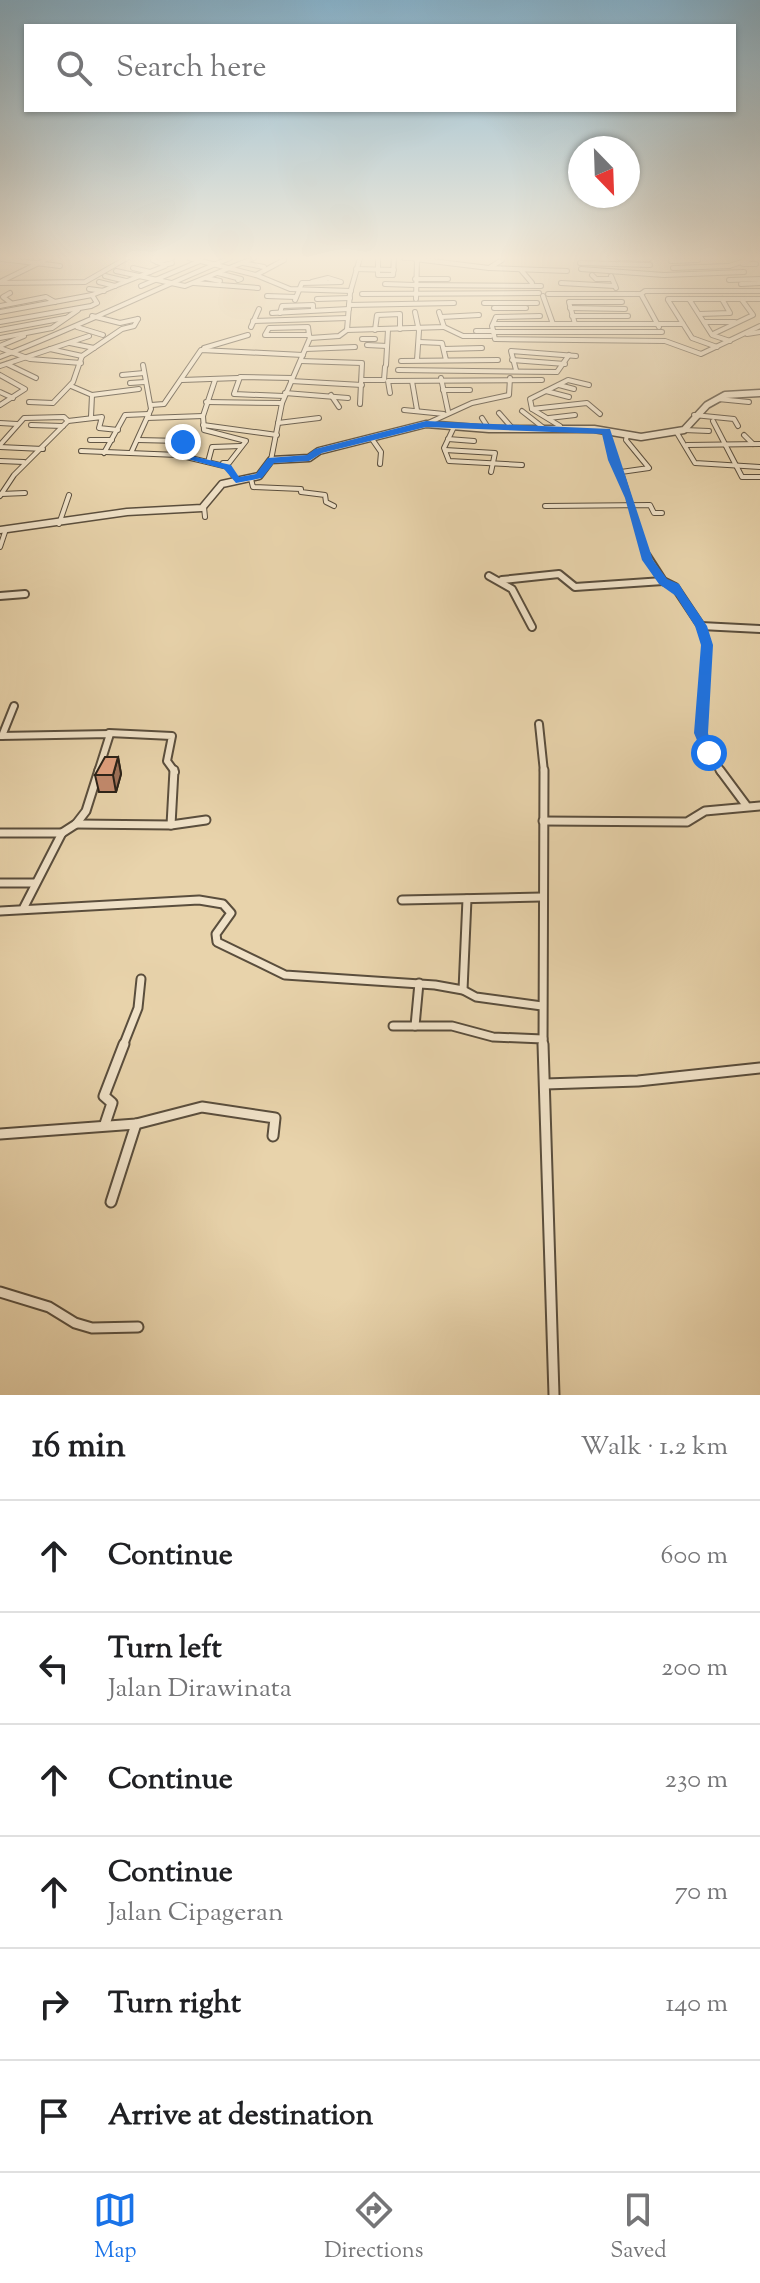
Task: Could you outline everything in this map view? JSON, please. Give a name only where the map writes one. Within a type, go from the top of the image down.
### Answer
[{"type":"street","points":[[0,330],[35,323]]},
{"type":"street","points":[[0,338],[52,328],[60,323]]},
{"type":"street","points":[[0,357],[83,323]]},
{"type":"street","points":[[50,349],[82,356],[136,323]]},
{"type":"street","points":[[251,327],[252,323]]},
{"type":"street","points":[[347,330],[348,323]]},
{"type":"street","points":[[375,330],[377,323]]},
{"type":"street","points":[[400,323],[400,329]]},
{"type":"street","points":[[417,360],[418,323]]},
{"type":"street","points":[[443,323],[444,327]]},
{"type":"street","points":[[705,323],[713,334],[730,341]]},
{"type":"street","points":[[713,334],[735,323]]},
{"type":"street","points":[[492,333],[495,324],[683,324],[694,340],[717,347]]},
{"type":"street","points":[[541,324],[544,332]]},
{"type":"street","points":[[567,324],[571,332]]},
{"type":"street","points":[[657,324],[665,341]]},
{"type":"street","points":[[476,331],[492,333],[498,340],[665,341],[701,354],[760,326]]},
{"type":"street","points":[[77,327],[103,335],[83,345]]},
{"type":"street","points":[[205,517],[204,507],[222,484],[261,475],[271,460],[282,403],[310,337],[308,327],[268,328],[267,336],[310,337],[339,336],[347,330],[444,327],[463,336],[492,333],[662,332]]},
{"type":"street","points":[[52,328],[77,339]]},
{"type":"street","points":[[182,380],[238,378],[318,383],[384,380],[388,330]]},
{"type":"street","points":[[0,347],[38,331]]},
{"type":"street","points":[[557,332],[562,355]]},
{"type":"street","points":[[744,335],[760,332]]},
{"type":"street","points":[[151,405],[164,404],[201,350],[248,335]]},
{"type":"street","points":[[0,366],[89,336]]},
{"type":"street","points":[[0,338],[7,343]]},
{"type":"street","points":[[375,339],[366,343],[387,346]]},
{"type":"street","points":[[480,340],[486,360]]},
{"type":"street","points":[[582,341],[584,347]]},
{"type":"street","points":[[419,342],[441,342],[446,360]]},
{"type":"street","points":[[50,349],[71,343],[94,348]]},
{"type":"street","points":[[444,349],[462,346],[482,348]]},
{"type":"street","points":[[0,347],[28,358],[81,363]]},
{"type":"street","points":[[201,350],[305,352],[355,347]]},
{"type":"street","points":[[398,370],[557,372],[572,356],[511,351],[516,370]]},
{"type":"street","points":[[29,402],[53,403],[71,386],[82,356]]},
{"type":"street","points":[[28,358],[41,365]]},
{"type":"street","points":[[401,361],[498,360]]},
{"type":"street","points":[[512,360],[565,364]]},
{"type":"street","points":[[301,361],[362,363],[360,404]]},
{"type":"street","points":[[7,364],[36,378]]},
{"type":"street","points":[[131,453],[151,405],[143,365]]},
{"type":"street","points":[[404,410],[446,413],[501,398],[511,394],[509,370]]},
{"type":"street","points":[[439,371],[446,413]]},
{"type":"street","points":[[122,375],[144,373]]},
{"type":"street","points":[[0,405],[25,389],[1,376]]},
{"type":"street","points":[[314,394],[322,376]]},
{"type":"street","points":[[238,378],[234,394],[314,394],[348,398]]},
{"type":"street","points":[[210,463],[229,463],[245,440],[208,434],[203,425],[206,402],[215,380]]},
{"type":"street","points":[[390,393],[388,381],[542,380]]},
{"type":"street","points":[[532,409],[530,399],[568,380],[589,385]]},
{"type":"street","points":[[412,381],[417,410]]},
{"type":"street","points":[[130,383],[145,382]]},
{"type":"street","points":[[559,385],[574,389]]},
{"type":"street","points":[[71,386],[92,395],[139,389]]},
{"type":"street","points":[[443,390],[470,390]]},
{"type":"street","points":[[499,390],[501,398]]},
{"type":"street","points":[[680,431],[694,415],[718,399],[738,390],[760,393]]},
{"type":"street","points":[[546,391],[569,397]]},
{"type":"street","points":[[0,392],[13,398]]},
{"type":"street","points":[[31,425],[88,421],[92,395]]},
{"type":"street","points":[[331,395],[339,407]]},
{"type":"street","points":[[718,399],[749,402]]},
{"type":"street","points":[[206,402],[282,403]]},
{"type":"street","points":[[532,409],[584,403],[591,404],[600,414]]},
{"type":"street","points":[[49,416],[54,406]]},
{"type":"street","points":[[532,409],[562,427]]},
{"type":"street","points":[[522,411],[545,429]]},
{"type":"street","points":[[434,424],[446,413]]},
{"type":"street","points":[[499,413],[513,429]]},
{"type":"street","points":[[104,453],[125,414],[203,416]]},
{"type":"street","points":[[549,418],[575,415]]},
{"type":"street","points":[[694,415],[737,419],[738,426]]},
{"type":"street","points":[[0,446],[24,418],[64,417],[66,424]]},
{"type":"street","points":[[91,417],[103,418],[99,428],[118,430]]},
{"type":"street","points":[[278,423],[319,418]]},
{"type":"street","points":[[482,418],[489,429]]},
{"type":"street","points":[[556,418],[562,427]]},
{"type":"street","points":[[307,419],[313,428]]},
{"type":"street","points":[[713,421],[742,477],[760,477]]},
{"type":"street","points":[[0,423],[17,424]]},
{"type":"street","points":[[0,495],[11,475],[43,449],[66,424]]},
{"type":"street","points":[[271,460],[309,458],[319,451],[434,424],[489,429],[562,427],[627,435],[709,431]]},
{"type":"street","points":[[203,425],[277,435]]},
{"type":"street","points":[[454,427],[445,450],[449,461],[522,465]]},
{"type":"street","points":[[606,431],[648,560],[663,581],[675,587],[701,626],[707,662],[702,738],[728,785],[746,805]]},
{"type":"street","points":[[680,431],[695,463],[760,467]]},
{"type":"street","points":[[0,433],[9,434]]},
{"type":"street","points":[[621,472],[649,469],[626,440],[627,435]]},
{"type":"street","points":[[744,435],[753,444]]},
{"type":"street","points":[[372,439],[381,452],[380,464]]},
{"type":"street","points":[[448,439],[474,441]]},
{"type":"street","points":[[90,440],[112,440]]},
{"type":"street","points":[[138,440],[181,441],[178,455]]},
{"type":"street","points":[[687,445],[760,444]]},
{"type":"street","points":[[0,446],[43,449]]},
{"type":"street","points":[[210,463],[212,447],[241,446]]},
{"type":"street","points":[[445,450],[495,453],[491,472]]},
{"type":"street","points":[[81,451],[178,455],[230,468],[236,480]]},
{"type":"street","points":[[0,461],[24,462]]},
{"type":"street","points":[[464,471],[466,463]]},
{"type":"street","points":[[251,479],[253,487],[301,489],[301,492],[325,495],[326,502],[334,506]]},
{"type":"street","points":[[0,495],[25,493]]},
{"type":"street","points":[[59,524],[69,495]]},
{"type":"street","points":[[545,506],[650,505],[654,513],[662,513]]},
{"type":"street","points":[[0,546],[3,530],[127,512],[204,507]]},
{"type":"street","points":[[489,576],[502,580],[559,574],[575,587],[663,581]]},
{"type":"street","points":[[502,580],[517,594],[532,627]]},
{"type":"street","points":[[0,596],[25,594]]},
{"type":"street","points":[[701,626],[760,629]]},
{"type":"street","points":[[14,706],[1,736],[109,733],[172,736],[167,761],[175,772],[171,825]]},
{"type":"street","points":[[539,724],[544,769],[542,1006],[554,1395]]},
{"type":"street","points":[[24,907],[62,833],[76,824],[86,811],[109,733]]},
{"type":"street","points":[[543,821],[634,825],[687,822],[705,811],[760,806]]},
{"type":"street","points":[[76,824],[171,825],[206,820]]},
{"type":"street","points":[[0,833],[62,833]]},
{"type":"street","points":[[0,883],[34,883]]},
{"type":"street","points":[[402,900],[542,897]]},
{"type":"street","points":[[463,990],[467,899]]},
{"type":"street","points":[[0,911],[24,907],[68,910],[199,900],[216,902],[231,913],[215,939],[285,975],[419,983],[463,990],[476,997],[542,1006]]},
{"type":"street","points":[[105,1124],[112,1103],[104,1096],[138,1008],[141,979]]},
{"type":"street","points":[[415,1026],[419,983]]},
{"type":"street","points":[[393,1026],[452,1026],[493,1037],[543,1039]]},
{"type":"street","points":[[545,1084],[638,1081],[683,1073],[760,1068]]},
{"type":"street","points":[[0,1134],[136,1124],[202,1107],[275,1118],[273,1136]]},
{"type":"street","points":[[111,1202],[136,1124]]},
{"type":"street","points":[[0,1292],[49,1307],[75,1323],[92,1328],[138,1327]]},
{"type":"building","points":[[105,757],[118,757],[113,775],[95,775]]},
{"type":"route","points":[[183,442],[178,455],[228,467],[236,480],[259,476],[271,460],[309,458],[319,451],[426,424],[489,429],[606,431],[648,560],[663,581],[675,587],[684,605],[701,626],[707,645],[707,662],[701,733],[709,753]]}]
